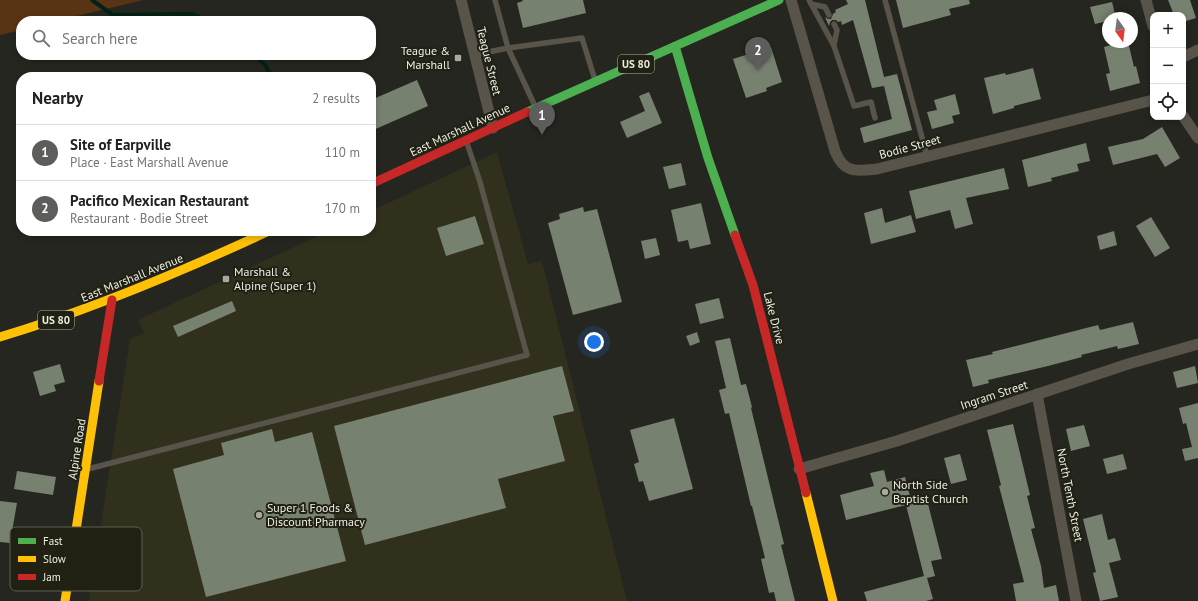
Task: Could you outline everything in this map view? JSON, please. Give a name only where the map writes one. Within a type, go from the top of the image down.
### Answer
[{"type":"main road","name":"East Marshall Avenue","points":[[376,182],[536,108],[779,0]]},
{"type":"main road","name":"Lake Drive","points":[[675,46],[708,158],[753,285],[833,601]]},
{"type":"main road","name":"East Marshall Avenue","points":[[0,338],[112,300],[164,279],[258,236]]},
{"type":"main road","name":"Alpine Road","points":[[77,527],[112,300]]},
{"type":"main road","name":"Alpine Road","points":[[65,601],[67,591]]},
{"type":"street","name":"Teague Street","points":[[461,0],[493,128]]},
{"type":"street","name":"Bodie Street","points":[[791,0],[840,162],[851,170],[860,171],[877,169],[1150,101]]},
{"type":"street","points":[[1146,0],[1150,15]]},
{"type":"street","points":[[1186,56],[1198,50]]},
{"type":"street","points":[[1186,120],[1198,138]]},
{"type":"street","name":"Ingram Street","points":[[799,469],[897,441],[1128,364],[1198,344]]},
{"type":"street","name":"North Tenth Street","points":[[1037,394],[1076,601]]},
{"type":"lane","points":[[495,0],[508,48],[536,108]]},
{"type":"lane","points":[[885,0],[927,156]]},
{"type":"lane","points":[[810,2],[824,7],[829,15]]},
{"type":"lane","points":[[810,2],[834,46],[854,106],[871,102],[875,118]]},
{"type":"lane","points":[[834,24],[837,30],[834,46]]},
{"type":"lane","points":[[474,55],[508,48],[582,38],[596,82]]},
{"type":"lane","points":[[86,469],[527,355],[480,182],[466,140]]},
{"type":"shaded area","points":[[0,0],[143,0],[77,16],[16,16],[16,31],[0,35]]},
{"type":"shaded area","points":[[497,152],[528,264],[542,261],[627,601],[89,601],[91,591],[142,591],[142,527],[101,527],[130,339],[144,333],[138,320],[317,236],[376,236],[376,209]]},
{"type":"building","points":[[522,0],[583,0],[586,13],[523,28],[517,3],[523,1]]},
{"type":"building","points":[[846,0],[865,0],[884,77],[897,74],[912,130],[864,143],[860,128],[892,119],[884,86],[872,88],[853,20],[842,25],[841,21],[838,22],[836,20],[832,20],[829,26],[825,17],[831,19],[833,14],[836,12],[835,10],[848,4]]},
{"type":"building","points":[[896,0],[969,0],[970,4],[949,9],[951,15],[903,28]]},
{"type":"building","points":[[1168,0],[1190,0],[1196,18],[1186,21],[1186,12],[1173,12]]},
{"type":"building","points":[[1112,2],[1114,12],[1102,12],[1102,22],[1095,24],[1090,7]]},
{"type":"building","points":[[771,47],[782,82],[766,88],[767,91],[746,98],[733,59]]},
{"type":"building","points":[[1104,48],[1129,48],[1140,83],[1110,91],[1106,74],[1110,73]]},
{"type":"building","points":[[1033,68],[1041,99],[1014,106],[1014,108],[993,114],[984,78],[1005,73],[1006,75]]},
{"type":"building","points":[[417,80],[428,106],[376,129],[376,98]]},
{"type":"building","points":[[649,92],[662,123],[627,138],[620,122],[645,111],[639,96]]},
{"type":"building","points":[[955,94],[960,114],[952,116],[954,123],[932,129],[927,112],[937,110],[934,100]]},
{"type":"building","points":[[1162,127],[1180,158],[1165,167],[1157,154],[1113,165],[1108,147],[1143,139]]},
{"type":"building","points":[[1086,143],[1090,161],[1077,164],[1079,171],[1051,178],[1052,181],[1028,187],[1022,160]]},
{"type":"building","points":[[681,163],[686,185],[669,189],[663,167]]},
{"type":"building","points":[[1004,168],[1009,189],[966,198],[973,224],[955,229],[950,210],[916,219],[909,191]]},
{"type":"building","points":[[701,203],[711,244],[690,249],[688,240],[678,242],[671,210]]},
{"type":"building","points":[[583,207],[584,212],[597,209],[622,302],[573,315],[548,223],[560,219],[559,214]]},
{"type":"building","points":[[882,208],[885,223],[911,215],[916,232],[871,244],[864,213]]},
{"type":"building","points":[[475,216],[484,244],[446,256],[437,228]]},
{"type":"building","points":[[1151,217],[1170,248],[1155,257],[1136,226]]},
{"type":"building","points":[[1114,231],[1117,245],[1100,250],[1097,236]]},
{"type":"building","points":[[656,238],[660,255],[645,259],[641,241]]},
{"type":"building","points":[[719,298],[724,318],[700,324],[695,304]]},
{"type":"building","points":[[232,301],[236,311],[178,337],[173,326]]},
{"type":"building","points":[[1133,322],[1139,344],[1118,349],[1117,346],[1081,355],[1082,357],[988,380],[989,383],[973,387],[966,360],[1098,325],[1100,330]]},
{"type":"building","points":[[697,332],[700,342],[690,346],[686,336]]},
{"type":"building","points":[[730,338],[741,385],[746,384],[752,407],[751,408],[784,544],[781,545],[795,601],[776,601],[774,592],[769,593],[761,559],[765,558],[729,413],[725,414],[719,390],[726,388],[715,341]]},
{"type":"building","points":[[60,364],[65,382],[54,385],[56,391],[40,396],[33,372]]},
{"type":"building","points":[[562,366],[574,411],[553,416],[565,461],[498,479],[506,508],[365,545],[334,426]]},
{"type":"building","points":[[1195,366],[1198,383],[1177,388],[1173,372]]},
{"type":"building","points":[[1198,403],[1198,458],[1185,461],[1182,449],[1192,447],[1186,423],[1183,424],[1179,408]]},
{"type":"building","points":[[674,418],[693,489],[649,501],[643,481],[639,482],[634,464],[639,462],[630,430]]},
{"type":"building","points":[[1013,424],[1030,495],[1027,496],[1035,528],[1031,529],[1041,566],[1044,588],[1056,585],[1059,601],[1016,601],[1013,584],[1024,582],[999,486],[1001,485],[987,430]]},
{"type":"building","points":[[1084,425],[1090,446],[1071,451],[1066,429]]},
{"type":"building","name":"Super 1 Foods & Discount Pharmacy","points":[[272,429],[275,442],[312,432],[346,561],[206,597],[173,469],[224,455],[221,443]]},
{"type":"building","points":[[960,454],[967,480],[951,484],[944,458]]},
{"type":"building","points":[[1123,454],[1127,469],[1107,474],[1103,459]]},
{"type":"building","points":[[884,470],[887,482],[905,477],[911,500],[926,496],[942,559],[931,561],[935,576],[927,578],[933,599],[926,601],[867,601],[864,592],[924,576],[906,505],[846,520],[840,495],[874,486],[870,473]]},
{"type":"building","points":[[17,471],[56,477],[53,495],[14,489]]},
{"type":"building","points":[[0,501],[17,503],[13,527],[10,527],[10,543],[0,542]]},
{"type":"building","points":[[1102,514],[1108,540],[1115,538],[1121,560],[1109,563],[1118,597],[1100,601],[1093,573],[1096,572],[1083,519]]},
{"type":"waterway","points":[[92,0],[113,15],[192,14],[197,16]]},
{"type":"waterway","points":[[260,60],[269,72]]},
{"type":"traffic: fast","points":[[527,112],[779,0]]},
{"type":"traffic: fast","points":[[675,46],[708,158],[735,235]]},
{"type":"traffic: slow","points":[[0,337],[103,302],[203,261],[258,236]]},
{"type":"traffic: slow","points":[[76,527],[99,381]]},
{"type":"traffic: slow","points":[[806,493],[833,601]]},
{"type":"traffic: slow","points":[[65,601],[67,591]]},
{"type":"traffic: jam","points":[[376,182],[527,112]]},
{"type":"traffic: jam","points":[[735,235],[753,285],[806,493]]},
{"type":"traffic: jam","points":[[99,381],[112,300]]},
{"type":"place","name":"Teague & Marshall","points":[[458,58]]},
{"type":"place","name":"Pacifico Mexican Restaurant","points":[[758,70]]},
{"type":"place","name":"Site of Earpville","points":[[542,135]]},
{"type":"place","name":"Marshall & Alpine (Super 1)","points":[[226,279]]},
{"type":"place","name":"North Side Baptist Church","points":[[885,492]]},
{"type":"place","name":"Super 1 Foods & Discount Pharmacy","points":[[259,515]]}]
